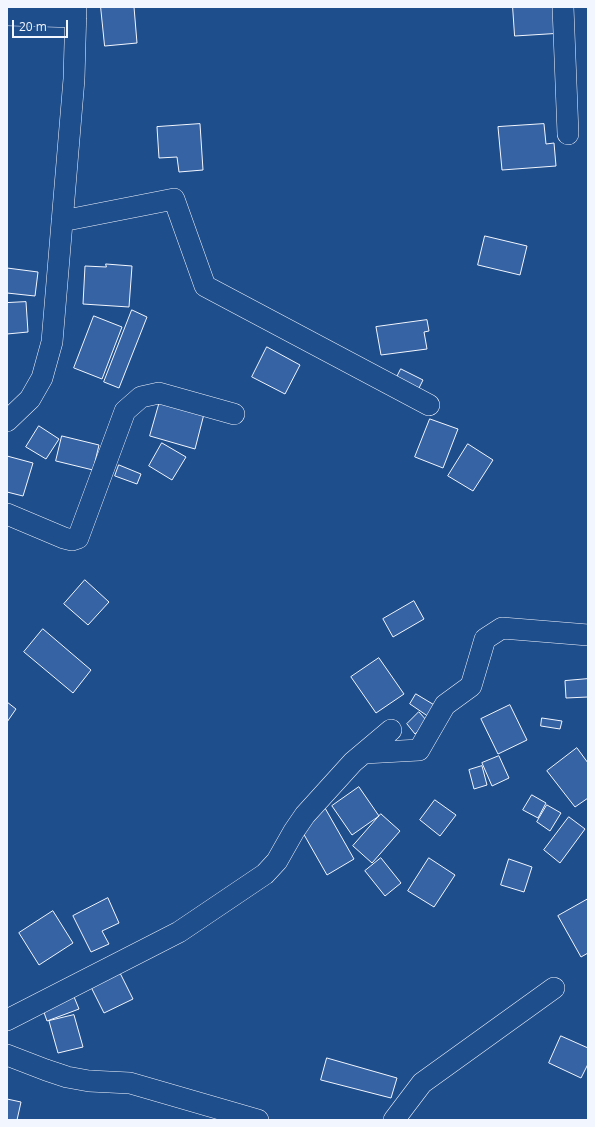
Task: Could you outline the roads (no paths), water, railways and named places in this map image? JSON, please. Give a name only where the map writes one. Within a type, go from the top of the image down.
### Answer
[{"type":"street","points":[[563,7],[568,134]]},
{"type":"street","points":[[7,15],[76,12],[74,79],[52,342],[42,378],[30,399],[7,421]]},
{"type":"street","points":[[62,220],[174,198],[205,286],[429,405]]},
{"type":"street","points":[[7,514],[64,538],[72,540],[78,538],[125,411],[141,397],[159,393],[234,414]]},
{"type":"street","points":[[364,753],[419,750],[445,705],[471,686],[485,638],[502,628],[588,635]]},
{"type":"street","points":[[7,1020],[179,932],[265,874],[277,861],[305,815],[354,762],[391,730]]},
{"type":"street","points":[[394,1120],[422,1083],[554,988]]},
{"type":"street","points":[[7,1055],[67,1077],[88,1081],[130,1083],[258,1120]]}]
